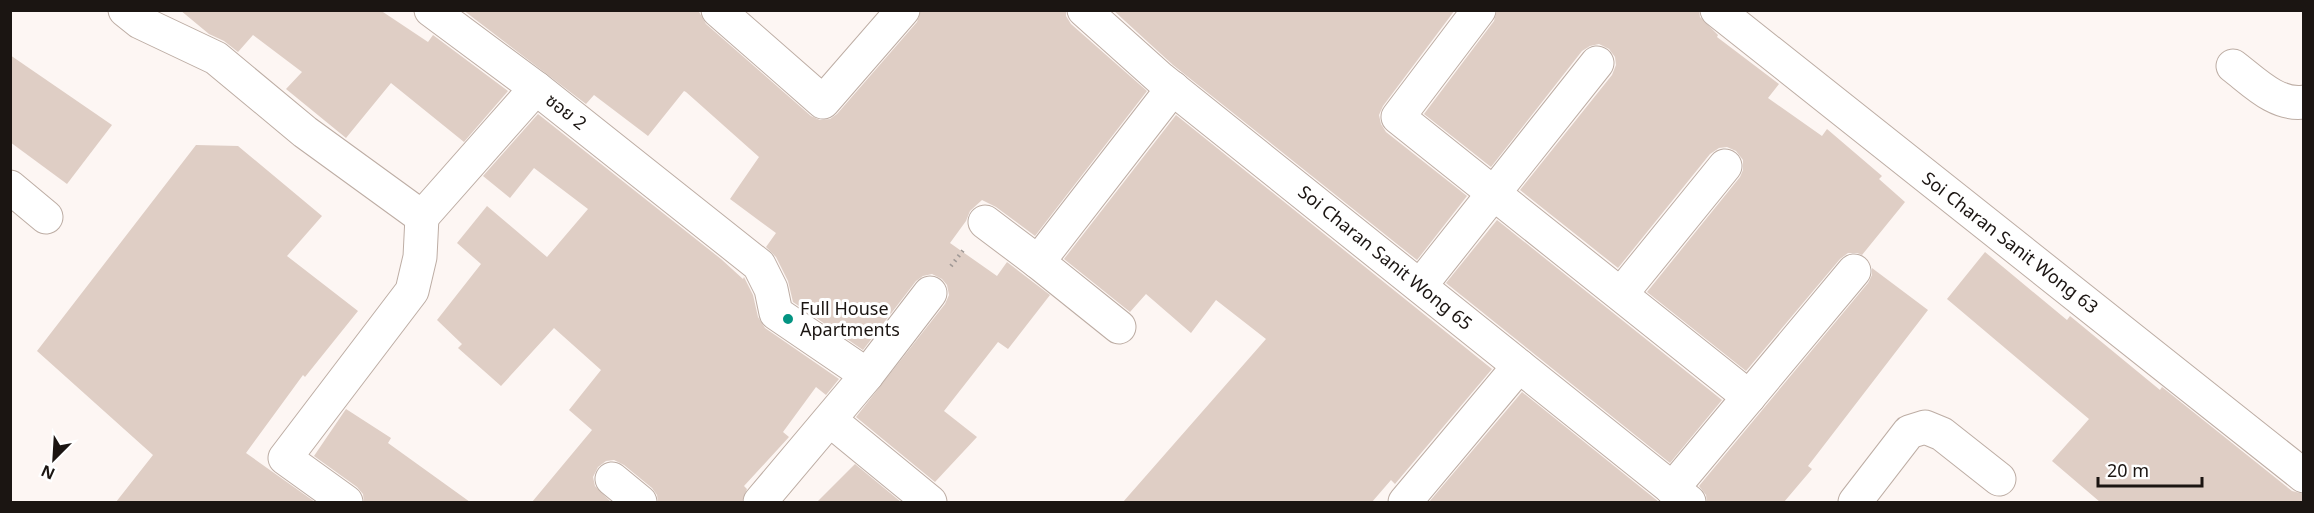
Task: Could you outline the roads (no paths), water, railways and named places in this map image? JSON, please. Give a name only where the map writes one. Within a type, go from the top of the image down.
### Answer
[{"type":"street","points":[[125,10],[140,21],[216,58],[305,132],[422,218],[420,257],[412,291],[285,458],[346,502]]},
{"type":"street","points":[[431,10],[537,88]]},
{"type":"street","points":[[718,10],[823,102],[903,10]]},
{"type":"street","name":"Soi Charan Sanit Wong 65","points":[[1084,10],[1173,88],[1681,496]]},
{"type":"street","points":[[1479,10],[1398,117],[1749,397]]},
{"type":"street","name":"Soi Charan Sanit Wong 63","points":[[1717,10],[2304,476]]},
{"type":"street","points":[[1420,286],[1597,63]]},
{"type":"street","points":[[2233,66],[2266,91],[2286,102],[2304,102]]},
{"type":"street","name":"ซอย 2","points":[[422,218],[537,88],[759,265],[771,289],[776,313],[867,375]]},
{"type":"street","points":[[1038,262],[1173,88]]},
{"type":"street","points":[[1621,294],[1725,166]]},
{"type":"street","points":[[10,188],[46,217]]},
{"type":"street","points":[[985,222],[1119,327]]},
{"type":"street","points":[[1681,496],[1749,397],[1854,271]]},
{"type":"street","points":[[760,502],[867,375],[930,293]]},
{"type":"street","points":[[1405,502],[1519,366]]},
{"type":"street","points":[[830,420],[930,502]]},
{"type":"street","points":[[1855,502],[1909,432],[1925,427],[1942,435],[1999,479]]},
{"type":"street","points":[[612,479],[640,502]]},
{"type":"place","name":"Full House Apartments","points":[[788,319]]}]
